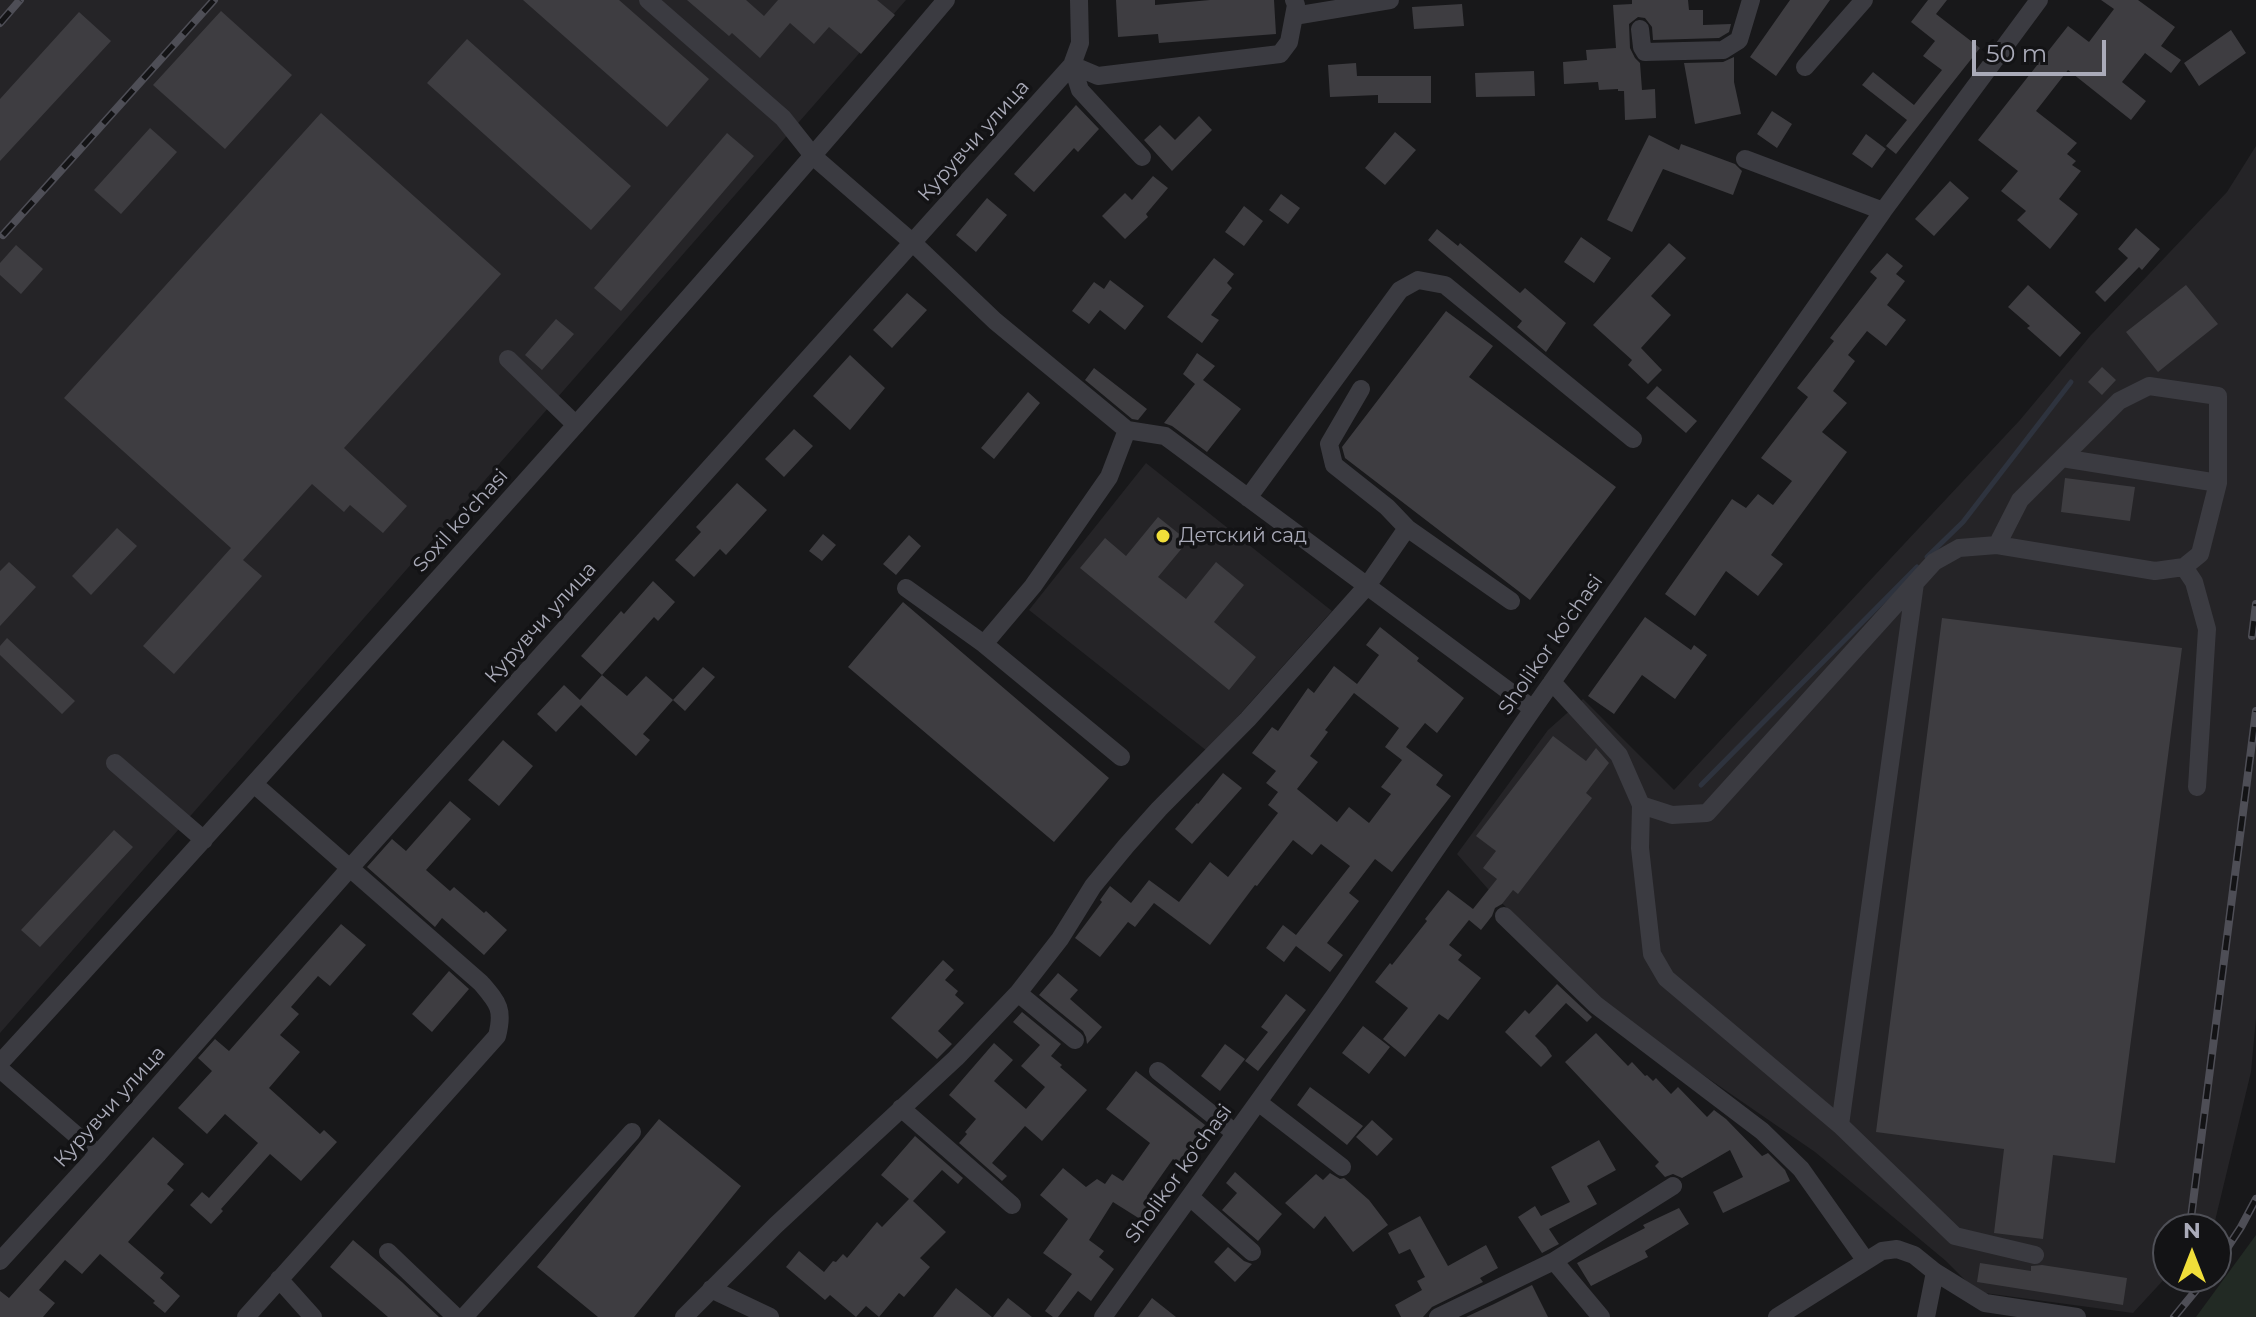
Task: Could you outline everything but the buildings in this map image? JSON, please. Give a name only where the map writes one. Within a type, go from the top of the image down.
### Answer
[{"type":"street","points":[[648,0],[783,118],[814,157],[912,242],[995,321],[1127,430],[1165,436],[1533,709]]},
{"type":"street","name":"Soxil ko'chasi","points":[[0,1066],[814,157],[946,0]]},
{"type":"street","points":[[1079,0],[1080,43],[1072,65],[1080,90],[1142,157]]},
{"type":"street","points":[[1072,65],[1098,76],[1280,54],[1289,42],[1294,8],[1390,0]]},
{"type":"street","points":[[1640,29],[1645,52],[1723,50],[1739,40],[1751,0]]},
{"type":"street","points":[[1805,67],[1864,0]]},
{"type":"street","name":"Sholikor ko'chasi","points":[[1103,1317],[1335,995],[1883,211],[2039,0]]},
{"type":"street","name":"Курувчи улица","points":[[0,1261],[1072,65]]},
{"type":"street","points":[[1745,159],[1883,211]]},
{"type":"street","points":[[1248,498],[1400,290],[1418,280],[1445,285],[1633,439]]},
{"type":"street","points":[[508,359],[576,425]]},
{"type":"street","points":[[1641,805],[1672,815],[1707,813],[1934,562],[1959,548],[1997,545],[2155,571],[2184,567],[2200,554],[2218,483],[2218,396],[2149,386],[2119,401],[2020,500],[1997,545]]},
{"type":"street","points":[[1361,389],[1329,444],[1334,465],[1387,507],[1407,528],[1511,601]]},
{"type":"street","points":[[984,644],[1033,586],[1109,477],[1127,430]]},
{"type":"street","points":[[2062,458],[2218,483]]},
{"type":"street","points":[[684,1317],[776,1225],[956,1058],[1018,993],[1060,939],[1093,886],[1126,846],[1248,719],[1367,586],[1407,528]]},
{"type":"street","points":[[2184,567],[2194,582],[2207,629],[2197,787]]},
{"type":"street","points":[[1840,1125],[1915,583]]},
{"type":"street","points":[[906,588],[984,644],[1121,757]]},
{"type":"street","points":[[1552,682],[1619,755],[1641,805],[1640,848],[1652,954],[1666,978],[1840,1125],[1955,1236],[2035,1255]]},
{"type":"street","points":[[115,763],[204,840]]},
{"type":"street","points":[[246,1317],[497,1036],[501,1021],[499,1005],[481,983],[254,784]]},
{"type":"street","points":[[1504,916],[1596,1005],[1762,1131],[1801,1169],[1866,1261]]},
{"type":"street","points":[[1018,993],[1075,1040]]},
{"type":"street","points":[[0,1066],[98,1154]]},
{"type":"street","points":[[1158,1071],[1235,1133]]},
{"type":"street","points":[[1258,1102],[1342,1167]]},
{"type":"street","points":[[901,1108],[1012,1205]]},
{"type":"street","points":[[464,1317],[632,1132]]},
{"type":"street","points":[[1446,1315],[1554,1261],[1673,1186]]},
{"type":"street","points":[[1190,1197],[1252,1252]]},
{"type":"street","points":[[1777,1317],[1882,1251],[1897,1249],[1914,1255],[1985,1303],[2077,1317]]},
{"type":"street","points":[[388,1252],[456,1317]]},
{"type":"street","points":[[1554,1261],[1601,1317]]},
{"type":"street","points":[[1926,1317],[1935,1272]]},
{"type":"street","points":[[279,1279],[313,1317]]},
{"type":"street","points":[[711,1289],[770,1317]]},
{"type":"shaded area","points":[[0,0],[906,0],[0,1033]]},
{"type":"shaded area","points":[[2256,146],[2256,1018],[2251,1072],[2217,1213],[2152,1213],[2152,1292],[2133,1313],[1977,1292],[1946,1261],[1815,1152],[1606,1008],[1457,854],[1548,730],[1583,699],[1674,790],[2020,420],[2091,335],[2227,192]]},
{"type":"shaded area","name":"Детский сад","points":[[1146,463],[1332,611],[1207,751],[1029,610]]},
{"type":"shaded area","points":[[2256,1235],[2256,1317],[2196,1317],[2214,1293],[2232,1293],[2232,1268]]},
{"type":"waterway","points":[[1927,557],[1963,522],[2071,382]]},
{"type":"waterway","points":[[1701,785],[1917,567]]},
{"type":"railway","points":[[0,23],[20,0]]},
{"type":"railway","points":[[3,235],[214,0]]},
{"type":"railway","points":[[2252,636],[2256,604]]},
{"type":"railway","points":[[2192,1213],[2256,711]]},
{"type":"railway","points":[[2232,1241],[2256,1199]]},
{"type":"railway","points":[[2174,1317],[2194,1293]]},
{"type":"place","name":"Детский сад","points":[[1163,536]]}]
